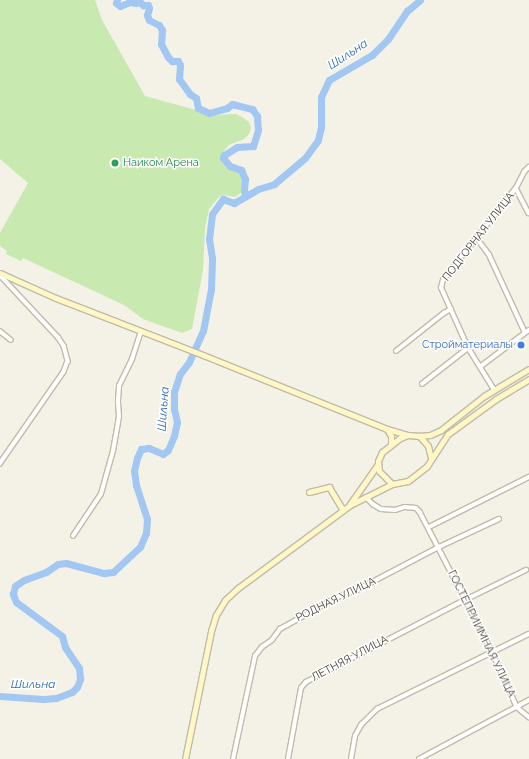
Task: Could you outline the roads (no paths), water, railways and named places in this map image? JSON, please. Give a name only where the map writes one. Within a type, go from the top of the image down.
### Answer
[{"type":"main road","points":[[0,274],[386,429],[408,435],[430,435],[441,430],[494,390],[529,369]]},
{"type":"main road","points":[[185,759],[211,631],[216,615],[225,600],[238,588],[350,505],[392,484],[408,481],[427,466],[448,434],[496,399],[529,379]]},
{"type":"main road","points":[[386,429],[391,436],[391,444]]},
{"type":"main road","points":[[350,505],[378,464],[382,452],[400,438],[408,435]]},
{"type":"main road","points":[[419,436],[428,446],[431,458]]},
{"type":"main road","points":[[378,464],[379,471],[392,484]]},
{"type":"main road","points":[[309,492],[329,487],[343,510]]},
{"type":"street","name":"ПОДГОРНАЯ УЛИЦА","points":[[451,309],[441,288],[443,280],[516,188],[524,172],[529,167]]},
{"type":"street","points":[[516,188],[529,213]]},
{"type":"street","points":[[476,237],[489,254],[527,331],[480,367]]},
{"type":"street","points":[[0,274],[58,337],[64,346],[68,361],[64,372],[0,464]]},
{"type":"street","points":[[14,290],[15,285],[20,282]]},
{"type":"street","points":[[396,351],[451,309],[468,348],[494,390]]},
{"type":"street","points":[[0,331],[11,340]]},
{"type":"street","points":[[74,536],[101,494],[113,451],[119,417],[119,386],[132,359],[141,331]]},
{"type":"street","points":[[422,384],[468,348]]},
{"type":"street","points":[[429,527],[529,478]]},
{"type":"street","name":"ГОСТЕПРИИМНАЯ УЛИЦА","points":[[366,496],[373,504],[382,509],[416,508],[429,527],[492,651],[517,706],[529,717]]},
{"type":"street","name":"РОДНАЯ УЛИЦА","points":[[233,759],[255,656],[280,630],[292,621],[338,597],[357,590],[439,547],[499,519]]},
{"type":"street","name":"ЛЕТНЯЯ УЛИЦА","points":[[288,759],[301,688],[306,682],[526,570]]},
{"type":"street","points":[[350,759],[355,736],[368,716],[377,709],[529,634]]},
{"type":"street","points":[[419,759],[529,700]]},
{"type":"waterway","points":[[117,0],[116,3],[120,6],[130,2],[136,3],[139,1],[143,5],[148,5],[149,8],[147,15],[149,20],[159,25],[162,30],[161,44],[168,57],[172,61],[178,61],[180,65],[179,79],[190,94],[196,98],[198,108],[209,113],[227,108],[232,104],[252,109],[257,116],[258,130],[253,146],[237,147],[224,155],[223,158],[230,166],[241,170],[245,179],[244,191],[247,195]]},
{"type":"waterway","name":"Шильна","points":[[0,696],[43,699],[56,698],[72,692],[77,687],[80,679],[79,668],[65,647],[62,636],[16,602],[13,594],[15,586],[24,580],[46,572],[58,564],[66,563],[104,573],[113,572],[140,547],[146,533],[147,519],[136,485],[134,471],[141,449],[149,448],[163,454],[168,450],[174,436],[177,422],[174,409],[174,392],[180,374],[189,362],[203,331],[211,289],[212,258],[209,239],[212,214],[223,199],[234,203],[258,189],[274,184],[305,158],[318,140],[321,127],[321,97],[329,80],[372,55],[388,39],[407,11],[420,0]]},
{"type":"place","name":"Наиком Арена","points":[[115,163]]},
{"type":"place","name":"Стройматериалы","points":[[521,345]]}]
